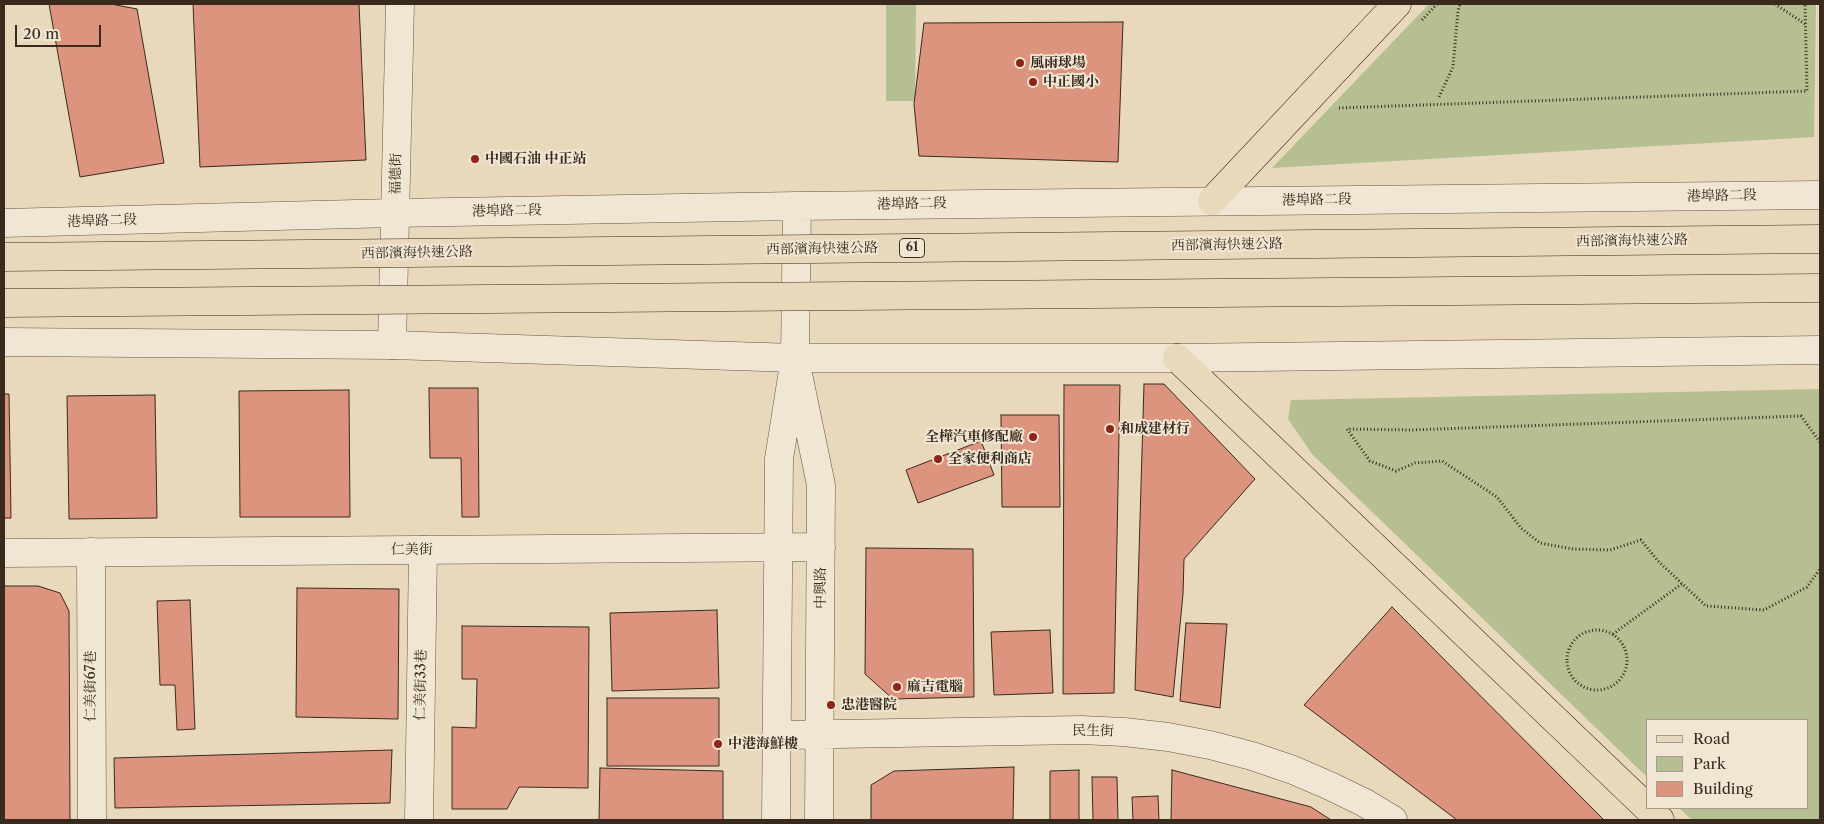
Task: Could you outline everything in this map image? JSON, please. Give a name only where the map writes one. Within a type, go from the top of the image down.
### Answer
[{"type":"main road","points":[[1212,201],[1397,4]]},
{"type":"main road","name":"西部濱海快速公路","points":[[4,257],[1820,239]]},
{"type":"main road","points":[[4,303],[1820,288]]},
{"type":"main road","points":[[1177,358],[1646,807]]},
{"type":"main road","points":[[1648,809],[1660,820]]},
{"type":"street","name":"福德街","points":[[392,345],[400,4]]},
{"type":"street","name":"港埠路二段","points":[[4,224],[394,213],[797,206],[1820,195]]},
{"type":"street","name":"中興路","points":[[776,820],[779,459],[795,358],[797,206]]},
{"type":"street","points":[[4,342],[392,345],[795,358],[1177,358],[1820,350]]},
{"type":"street","name":"中興路","points":[[795,358],[821,485],[819,820]]},
{"type":"street","name":"仁美街","points":[[4,553],[821,547]]},
{"type":"street","name":"仁美街33巷","points":[[419,820],[423,550]]},
{"type":"street","name":"仁美街67巷","points":[[90,552],[92,820]]},
{"type":"street","name":"民生街","points":[[776,735],[1081,730],[1168,737],[1252,756],[1293,770],[1338,790],[1393,820]]},
{"type":"path","points":[[1439,97],[1453,67],[1460,4]]},
{"type":"path","points":[[1775,4],[1805,24]]},
{"type":"path","points":[[1339,108],[1807,91],[1805,4]]},
{"type":"path","points":[[1820,442],[1801,416],[1421,429],[1347,429],[1370,461],[1396,471],[1415,463],[1442,461],[1497,497],[1521,528],[1540,543],[1573,549],[1610,550],[1641,540],[1658,562],[1706,606],[1764,610],[1807,587],[1820,568]]},
{"type":"path","points":[[1614,634],[1683,583]]},
{"type":"path","points":[[1595,630],[1614,634],[1624,647],[1627,657],[1626,668],[1622,677],[1614,684],[1602,689],[1592,689],[1581,685],[1573,678],[1568,667],[1567,656],[1574,640],[1582,634],[1595,630]]},
{"type":"green space","points":[[886,4],[916,4],[915,101],[886,101]]},
{"type":"green space","points":[[1429,4],[1816,4],[1814,137],[1272,168]]},
{"type":"green space","points":[[1820,389],[1820,820],[1692,820],[1680,809],[1809,809],[1809,719],[1646,719],[1646,776],[1312,454],[1288,419],[1291,400]]},
{"type":"building","points":[[49,4],[111,4],[137,9],[164,163],[80,177]]},
{"type":"building","points":[[193,4],[359,4],[366,160],[200,167]]},
{"type":"building","name":"風雨球場","points":[[1123,22],[1118,162],[919,156],[914,104],[924,23]]},
{"type":"building","points":[[1144,384],[1164,384],[1255,479],[1184,559],[1183,594],[1173,697],[1135,690]]},
{"type":"building","points":[[1064,385],[1120,385],[1114,693],[1063,694]]},
{"type":"building","points":[[429,388],[478,388],[479,517],[462,517],[461,458],[430,458]]},
{"type":"building","points":[[349,390],[350,517],[240,517],[239,391]]},
{"type":"building","points":[[4,394],[9,394],[11,518],[4,518]]},
{"type":"building","points":[[155,395],[157,518],[69,519],[67,396]]},
{"type":"building","points":[[1001,415],[1059,415],[1060,507],[1002,507]]},
{"type":"building","points":[[981,441],[994,475],[918,503],[906,470]]},
{"type":"building","points":[[866,548],[973,549],[974,697],[893,699],[865,674]]},
{"type":"building","points":[[4,586],[38,586],[60,593],[69,611],[70,820],[4,820]]},
{"type":"building","points":[[297,588],[399,589],[398,719],[296,717]]},
{"type":"building","points":[[190,600],[195,729],[177,730],[175,685],[160,685],[157,601]]},
{"type":"building","points":[[1392,607],[1602,820],[1457,820],[1304,705]]},
{"type":"building","points":[[717,610],[719,688],[612,691],[610,613]]},
{"type":"building","points":[[1186,623],[1227,624],[1220,708],[1180,701]]},
{"type":"building","points":[[462,626],[589,627],[588,788],[519,787],[507,809],[452,809],[452,727],[476,728],[477,679],[462,679]]},
{"type":"building","points":[[1050,630],[1053,693],[994,695],[991,632]]},
{"type":"building","points":[[607,698],[719,698],[719,766],[607,766]]},
{"type":"building","points":[[392,750],[390,803],[115,808],[114,758]]},
{"type":"building","points":[[1014,767],[1013,820],[871,820],[871,785],[894,771]]},
{"type":"building","points":[[600,768],[723,771],[723,820],[599,820]]},
{"type":"building","points":[[1079,770],[1079,820],[1050,820],[1050,771]]},
{"type":"building","points":[[1172,770],[1311,807],[1331,820],[1171,820]]},
{"type":"building","points":[[1092,777],[1117,777],[1118,820],[1093,820]]},
{"type":"building","points":[[1158,796],[1159,820],[1133,820],[1132,797]]},
{"type":"place","name":"風雨球場","points":[[1020,63]]},
{"type":"place","name":"中正國小","points":[[1033,82]]},
{"type":"place","name":"中國石油 中正站","points":[[475,159]]},
{"type":"place","name":"和成建材行","points":[[1110,429]]},
{"type":"place","name":"全樺汽車修配廠","points":[[1033,437]]},
{"type":"place","name":"全家便利商店","points":[[938,459]]},
{"type":"place","name":"麻吉電腦","points":[[897,687]]},
{"type":"place","name":"忠港醫院","points":[[831,705]]},
{"type":"place","name":"中港海鮮樓","points":[[718,744]]}]
